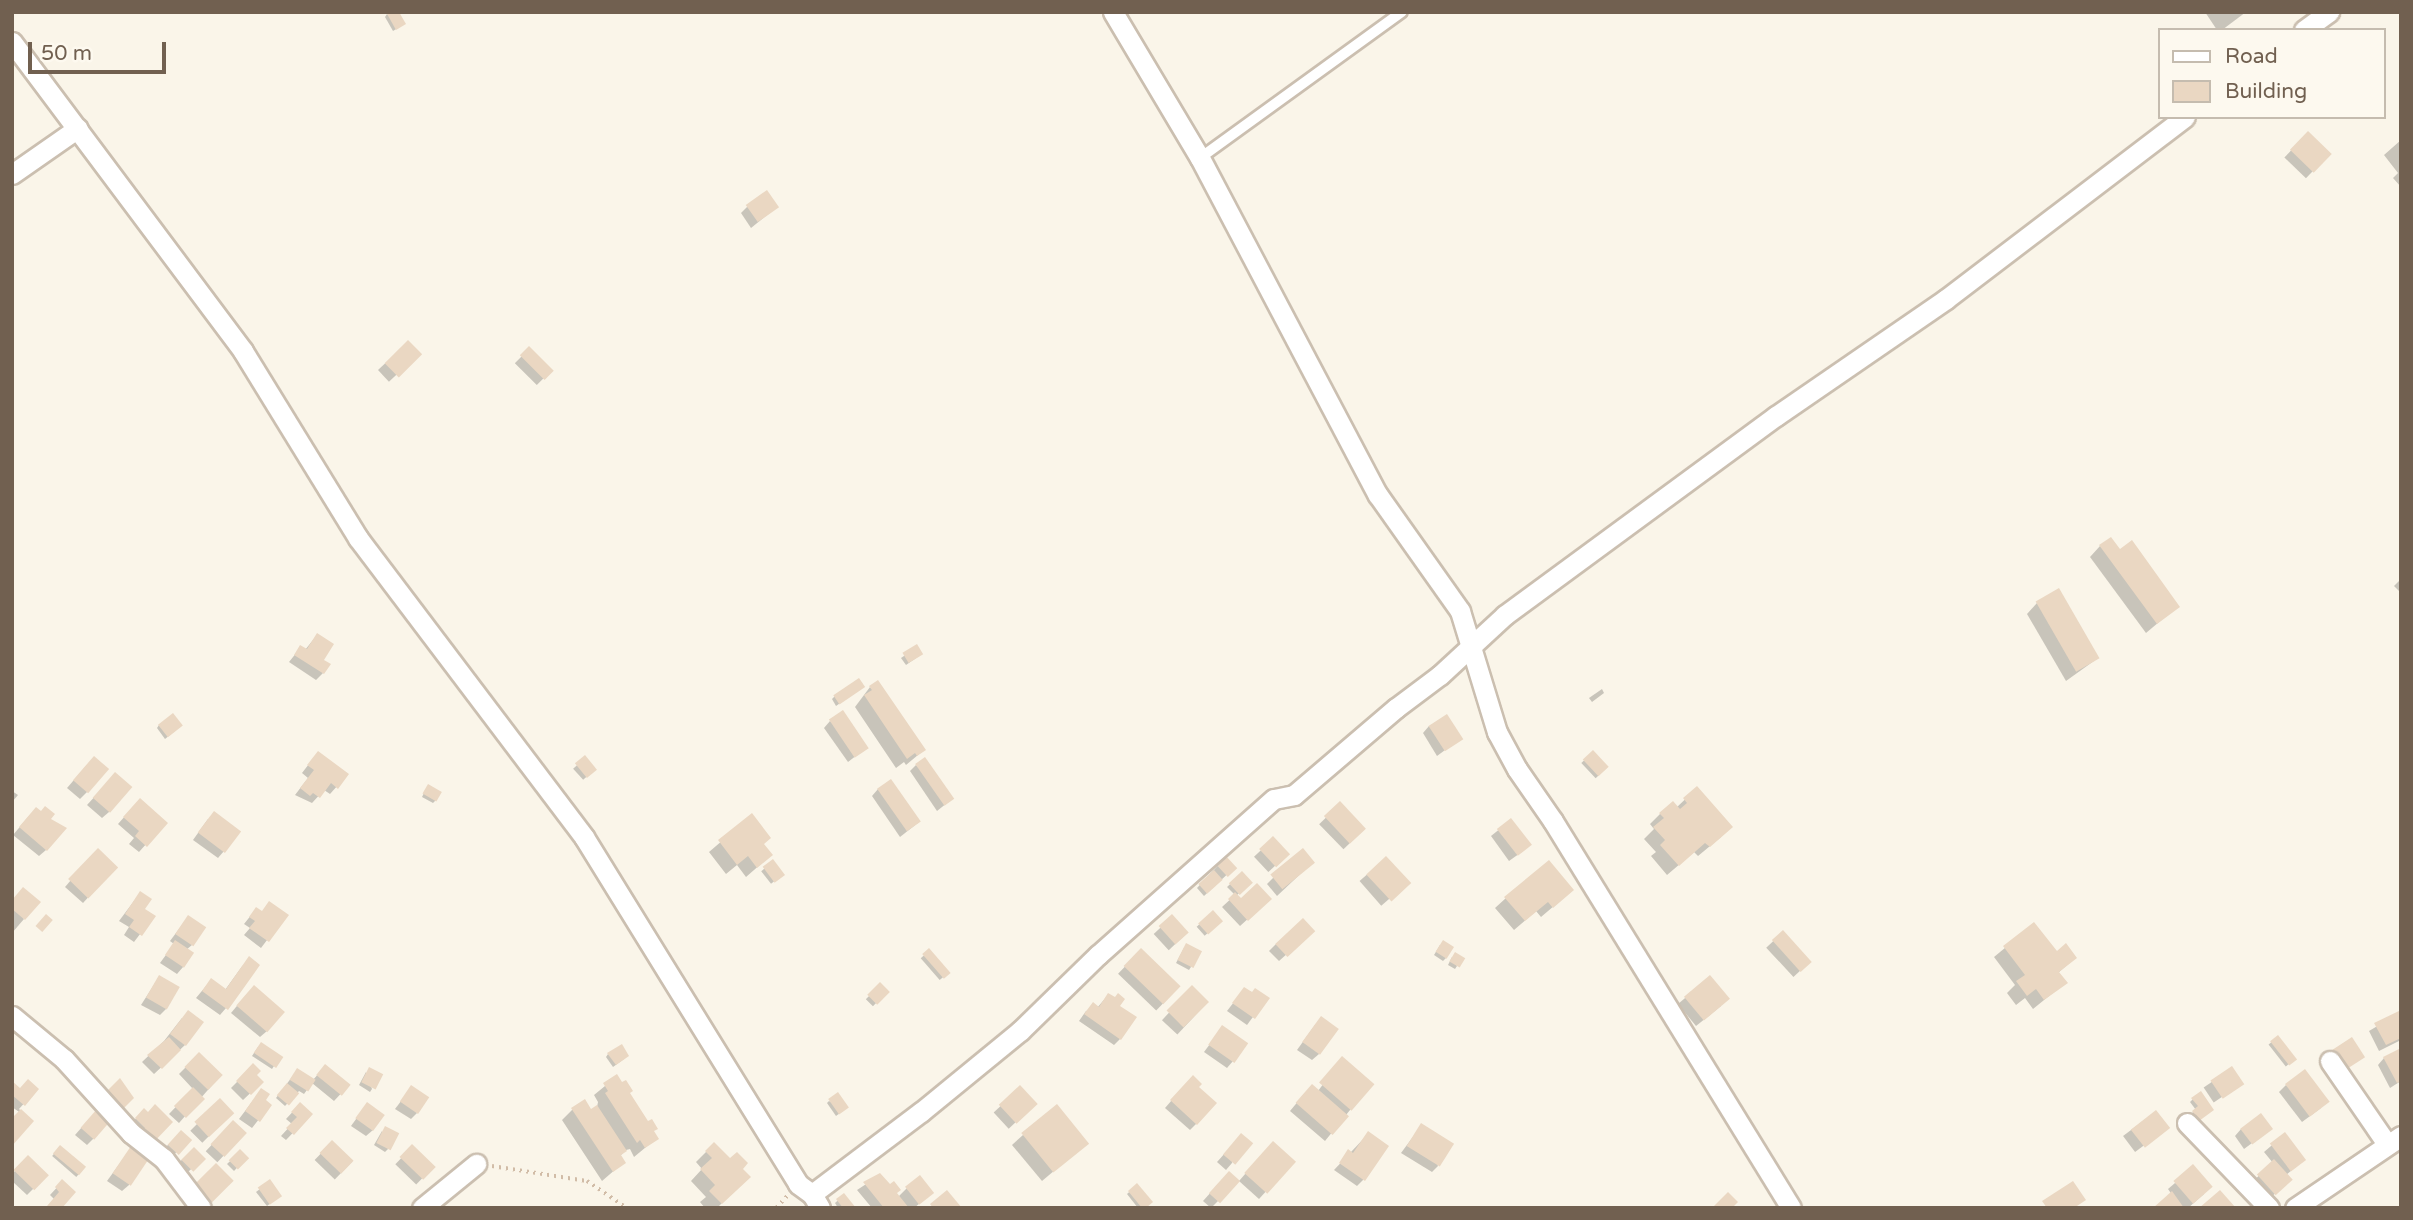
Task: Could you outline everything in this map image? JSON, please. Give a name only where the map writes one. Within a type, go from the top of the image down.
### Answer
[{"type":"street","points":[[1113,12],[1200,158],[1378,495],[1460,611],[1497,732],[1517,769],[1553,821],[1791,1208]]},
{"type":"street","points":[[2307,28],[2329,12]]},
{"type":"street","points":[[12,42],[243,351],[358,538],[584,837],[798,1184],[816,1201],[1020,1031],[1098,956],[1274,799],[1294,795],[1505,615],[1776,416],[1946,299],[2182,119]]},
{"type":"street","points":[[12,174],[78,128]]},
{"type":"street","points":[[12,1016],[64,1059],[131,1133],[164,1159],[201,1208]]},
{"type":"street","points":[[2295,1208],[2394,1140],[2330,1061]]},
{"type":"street","points":[[2187,1123],[2269,1208]]},
{"type":"street","points":[[422,1208],[476,1164]]},
{"type":"lane","points":[[1200,158],[1402,12]]},
{"type":"path","points":[[476,1164],[587,1181],[627,1208]]},
{"type":"building","points":[[386,12],[399,12],[406,24],[396,30]]},
{"type":"building","points":[[2308,131],[2332,154],[2314,173],[2290,150]]},
{"type":"building","points":[[767,190],[779,207],[758,222],[746,205]]},
{"type":"building","points":[[408,340],[422,354],[399,377],[385,363]]},
{"type":"building","points":[[529,346],[554,371],[545,380],[520,355]]},
{"type":"building","points":[[2111,537],[2120,549],[2132,540],[2180,607],[2157,624],[2099,545]]},
{"type":"building","points":[[2059,588],[2100,658],[2076,672],[2036,602]]},
{"type":"building","points":[[317,633],[334,644],[324,660],[331,664],[324,674],[294,655],[300,645],[307,649]]},
{"type":"building","points":[[917,644],[923,654],[909,663],[902,653]]},
{"type":"building","points":[[859,678],[865,687],[839,704],[833,695]]},
{"type":"building","points":[[878,680],[926,750],[917,756],[915,753],[907,759],[864,695],[872,690],[869,686]]},
{"type":"building","points":[[843,710],[869,748],[855,758],[829,720]]},
{"type":"building","points":[[173,713],[183,726],[168,737],[158,725]]},
{"type":"building","points":[[1447,714],[1463,739],[1445,751],[1429,726]]},
{"type":"building","points":[[1593,750],[1609,767],[1598,776],[1583,760]]},
{"type":"building","points":[[318,751],[349,774],[338,789],[331,783],[320,798],[313,793],[310,796],[300,788],[314,770],[307,765]]},
{"type":"building","points":[[585,755],[597,770],[587,778],[575,763]]},
{"type":"building","points":[[94,756],[109,769],[88,793],[73,780]]},
{"type":"building","points":[[925,757],[954,799],[944,806],[915,764]]},
{"type":"building","points":[[115,772],[132,787],[110,813],[93,798]]},
{"type":"building","points":[[891,779],[921,822],[907,831],[877,789]]},
{"type":"building","points":[[428,784],[442,792],[436,802],[422,794]]},
{"type":"building","points":[[1697,786],[1733,827],[1710,847],[1705,843],[1679,866],[1660,845],[1665,840],[1653,827],[1664,818],[1659,813],[1673,801],[1680,809],[1687,803],[1683,798]]},
{"type":"building","points":[[140,798],[168,823],[147,847],[135,836],[139,831],[123,817]]},
{"type":"building","points":[[1340,801],[1366,829],[1350,844],[1324,816]]},
{"type":"building","points":[[45,806],[55,814],[51,819],[67,828],[47,851],[19,827],[36,807],[41,811]]},
{"type":"building","points":[[214,811],[241,831],[225,853],[198,833]]},
{"type":"building","points":[[752,813],[771,838],[764,844],[773,855],[757,868],[748,856],[737,865],[718,840]]},
{"type":"building","points":[[1511,818],[1532,845],[1518,856],[1497,829]]},
{"type":"building","points":[[1273,836],[1290,854],[1276,867],[1259,849]]},
{"type":"building","points":[[98,848],[118,867],[88,898],[68,879]]},
{"type":"building","points":[[1303,848],[1315,863],[1282,889],[1270,874]]},
{"type":"building","points":[[1225,855],[1237,868],[1228,877],[1215,864]]},
{"type":"building","points":[[1386,856],[1411,883],[1391,901],[1366,874]]},
{"type":"building","points":[[773,859],[785,875],[775,883],[763,867]]},
{"type":"building","points":[[1549,860],[1574,890],[1553,908],[1548,902],[1525,921],[1504,897]]},
{"type":"building","points":[[1214,870],[1223,880],[1207,894],[1198,884]]},
{"type":"building","points":[[1242,871],[1253,883],[1240,895],[1229,883]]},
{"type":"building","points":[[1257,883],[1272,899],[1248,921],[1228,899],[1235,892],[1241,898]]},
{"type":"building","points":[[23,887],[41,902],[25,920],[12,909],[12,900]]},
{"type":"building","points":[[140,891],[152,899],[145,909],[156,916],[142,936],[129,927],[134,920],[125,914]]},
{"type":"building","points":[[269,901],[289,915],[269,942],[249,928],[255,921],[249,917],[256,907],[262,911]]},
{"type":"building","points":[[1213,910],[1223,921],[1208,935],[1198,923]]},
{"type":"building","points":[[46,914],[53,920],[42,932],[36,926]]},
{"type":"building","points":[[1172,914],[1189,933],[1175,945],[1159,926]]},
{"type":"building","points":[[188,915],[206,927],[193,946],[175,934]]},
{"type":"building","points":[[1303,918],[1315,931],[1287,957],[1275,944]]},
{"type":"building","points":[[2034,922],[2057,951],[2066,943],[2077,958],[2059,972],[2068,983],[2044,1000],[2036,989],[2027,996],[2016,981],[2025,975],[2003,946]]},
{"type":"building","points":[[1783,930],[1812,962],[1801,972],[1772,940]]},
{"type":"building","points":[[175,940],[194,953],[184,968],[165,955]]},
{"type":"building","points":[[1443,940],[1454,947],[1447,959],[1436,952]]},
{"type":"building","points":[[1186,943],[1202,951],[1193,968],[1177,960]]},
{"type":"building","points":[[929,948],[951,973],[944,979],[922,954]]},
{"type":"building","points":[[1141,948],[1181,986],[1163,1004],[1124,966]]},
{"type":"building","points":[[1455,952],[1465,958],[1460,968],[1449,961]]},
{"type":"building","points":[[249,956],[260,965],[228,1010],[202,991],[211,978],[226,989]]},
{"type":"building","points":[[159,975],[180,987],[167,1010],[146,998]]},
{"type":"building","points":[[1710,975],[1730,999],[1704,1021],[1684,997]]},
{"type":"building","points":[[880,982],[890,992],[877,1005],[867,995]]},
{"type":"building","points":[[254,985],[285,1012],[267,1032],[236,1005]]},
{"type":"building","points":[[1192,985],[1209,1002],[1184,1027],[1167,1010]]},
{"type":"building","points":[[1244,987],[1252,992],[1255,988],[1270,998],[1255,1019],[1232,1003]]},
{"type":"building","points":[[1108,993],[1115,997],[1118,993],[1125,999],[1120,1006],[1137,1017],[1121,1040],[1084,1014],[1093,1002],[1099,1007]]},
{"type":"building","points":[[188,1010],[204,1022],[186,1046],[170,1034]]},
{"type":"building","points":[[2401,1010],[2401,1038],[2386,1045],[2374,1023]]},
{"type":"building","points":[[1321,1016],[1339,1029],[1320,1055],[1302,1042]]},
{"type":"building","points":[[1222,1025],[1248,1043],[1234,1063],[1208,1045]]},
{"type":"building","points":[[2278,1035],[2297,1059],[2289,1066],[2270,1041]]},
{"type":"building","points":[[169,1037],[181,1050],[162,1069],[147,1055]]},
{"type":"building","points":[[2352,1037],[2365,1057],[2343,1071],[2330,1051]]},
{"type":"building","points":[[261,1042],[283,1057],[276,1068],[254,1053]]},
{"type":"building","points":[[622,1044],[629,1056],[616,1065],[607,1053]]},
{"type":"building","points":[[2401,1048],[2401,1081],[2397,1083],[2383,1057]]},
{"type":"building","points":[[199,1052],[223,1075],[208,1090],[184,1067]]},
{"type":"building","points":[[1342,1056],[1374,1084],[1351,1111],[1319,1082]]},
{"type":"building","points":[[253,1063],[261,1071],[257,1075],[264,1082],[251,1095],[236,1081]]},
{"type":"building","points":[[325,1064],[351,1085],[342,1096],[316,1075]]},
{"type":"building","points":[[2232,1066],[2244,1084],[2223,1099],[2210,1081]]},
{"type":"building","points":[[369,1067],[383,1074],[376,1089],[361,1082]]},
{"type":"building","points":[[297,1068],[316,1080],[308,1092],[290,1080]]},
{"type":"building","points":[[2305,1069],[2330,1102],[2310,1117],[2285,1084]]},
{"type":"building","points":[[617,1074],[622,1082],[626,1080],[633,1091],[630,1093],[648,1121],[652,1119],[658,1129],[654,1131],[659,1139],[645,1148],[640,1140],[637,1143],[605,1093],[608,1091],[603,1083]]},
{"type":"building","points":[[1193,1075],[1202,1084],[1199,1087],[1217,1103],[1197,1125],[1170,1100]]},
{"type":"building","points":[[120,1078],[134,1098],[120,1112],[103,1095]]},
{"type":"building","points":[[28,1079],[39,1089],[25,1106],[12,1095],[12,1081],[20,1088]]},
{"type":"building","points":[[287,1083],[299,1093],[289,1106],[277,1095]]},
{"type":"building","points":[[1312,1084],[1349,1116],[1333,1135],[1296,1103]]},
{"type":"building","points":[[411,1085],[429,1097],[418,1114],[400,1102]]},
{"type":"building","points":[[1020,1085],[1038,1104],[1017,1124],[999,1105]]},
{"type":"building","points":[[193,1087],[205,1099],[186,1118],[174,1106]]},
{"type":"building","points":[[261,1088],[270,1094],[266,1100],[272,1105],[260,1122],[245,1111]]},
{"type":"building","points":[[2201,1091],[2214,1110],[2199,1121],[2192,1111],[2198,1106],[2191,1098]]},
{"type":"building","points":[[838,1092],[849,1108],[839,1114],[828,1099]]},
{"type":"building","points":[[220,1098],[234,1113],[209,1137],[194,1122]]},
{"type":"building","points":[[585,1099],[591,1109],[597,1105],[627,1151],[621,1155],[626,1163],[613,1172],[571,1108]]},
{"type":"building","points":[[300,1102],[313,1114],[294,1135],[286,1128],[297,1117],[291,1112]]},
{"type":"building","points":[[367,1102],[385,1115],[373,1131],[355,1118]]},
{"type":"building","points":[[155,1104],[173,1122],[152,1144],[141,1132],[145,1128],[135,1118],[144,1108],[148,1112]]},
{"type":"building","points":[[1057,1104],[1089,1144],[1053,1173],[1021,1133]]},
{"type":"building","points":[[21,1109],[34,1121],[12,1146],[12,1118]]},
{"type":"building","points":[[97,1109],[111,1121],[94,1140],[81,1128]]},
{"type":"building","points":[[2156,1110],[2170,1128],[2145,1148],[2131,1130]]},
{"type":"building","points":[[2261,1113],[2273,1129],[2252,1145],[2240,1129]]},
{"type":"building","points":[[233,1120],[247,1133],[224,1157],[210,1144]]},
{"type":"building","points":[[1421,1123],[1454,1144],[1440,1167],[1407,1146]]},
{"type":"building","points":[[385,1126],[399,1133],[391,1150],[376,1143]]},
{"type":"building","points":[[181,1130],[192,1140],[179,1155],[168,1145]]},
{"type":"building","points":[[1368,1131],[1389,1146],[1365,1181],[1339,1163],[1348,1149],[1353,1153]]},
{"type":"building","points":[[2285,1132],[2306,1160],[2291,1171],[2270,1143]]},
{"type":"building","points":[[1241,1133],[1253,1143],[1235,1165],[1223,1154]]},
{"type":"building","points":[[332,1140],[354,1161],[341,1174],[319,1153]]},
{"type":"building","points":[[1273,1141],[1296,1162],[1267,1194],[1244,1173]]},
{"type":"building","points":[[714,1142],[730,1158],[737,1152],[748,1163],[743,1169],[751,1177],[722,1204],[709,1191],[715,1185],[700,1169],[712,1158],[705,1151]]},
{"type":"building","points":[[412,1144],[436,1167],[423,1180],[399,1157]]},
{"type":"building","points":[[60,1145],[86,1167],[79,1175],[53,1153]]},
{"type":"building","points":[[131,1146],[149,1158],[131,1186],[113,1173]]},
{"type":"building","points":[[194,1147],[206,1159],[193,1172],[181,1160]]},
{"type":"building","points":[[240,1149],[249,1158],[238,1170],[229,1160]]},
{"type":"building","points":[[28,1155],[49,1175],[34,1190],[13,1170]]},
{"type":"building","points":[[2274,1159],[2293,1180],[2276,1195],[2257,1174]]},
{"type":"building","points":[[216,1163],[234,1181],[210,1204],[193,1186]]},
{"type":"building","points":[[2193,1164],[2213,1187],[2193,1204],[2173,1181]]},
{"type":"building","points":[[1229,1171],[1240,1181],[1220,1203],[1209,1193]]},
{"type":"building","points":[[880,1173],[890,1184],[894,1181],[901,1190],[897,1193],[909,1208],[884,1208],[863,1182]]},
{"type":"building","points":[[920,1175],[934,1193],[919,1205],[905,1187]]},
{"type":"building","points":[[62,1179],[76,1192],[62,1208],[50,1208],[47,1206],[59,1192],[55,1187]]},
{"type":"building","points":[[270,1179],[282,1196],[270,1205],[258,1188]]},
{"type":"building","points":[[2073,1181],[2086,1200],[2074,1208],[2047,1208],[2042,1201]]},
{"type":"building","points":[[1137,1183],[1153,1202],[1146,1208],[1142,1208],[1128,1191]]},
{"type":"building","points":[[947,1190],[962,1208],[933,1208],[930,1204]]},
{"type":"building","points":[[2220,1190],[2236,1208],[2199,1208]]},
{"type":"building","points":[[2172,1191],[2184,1208],[2153,1208]]},
{"type":"building","points":[[1728,1192],[1738,1202],[1732,1208],[1712,1208]]},
{"type":"building","points":[[844,1193],[856,1208],[843,1208],[836,1199]]}]
